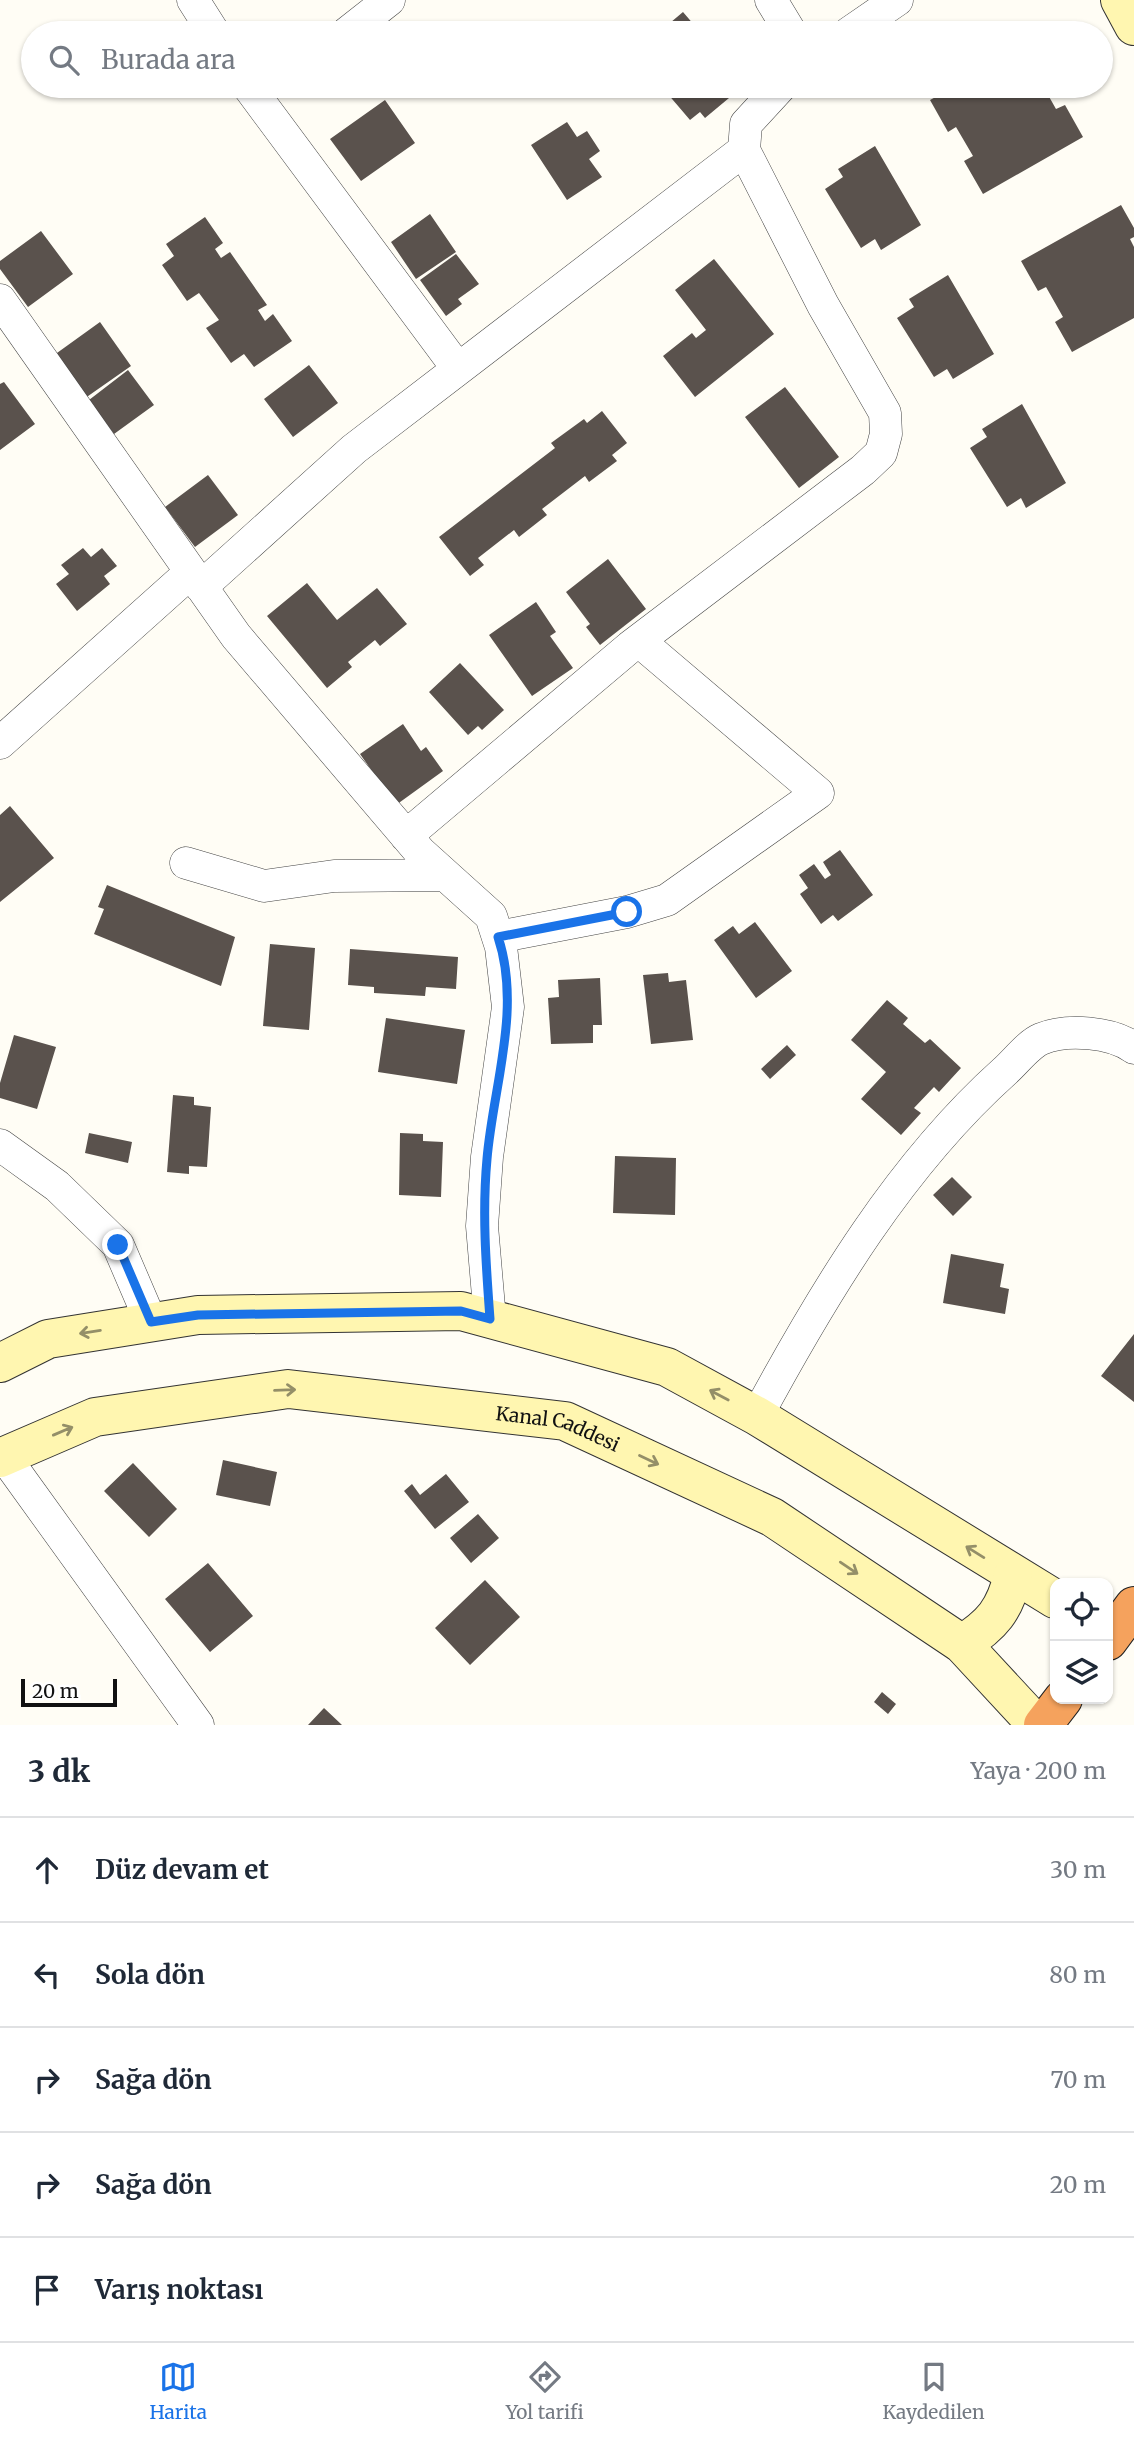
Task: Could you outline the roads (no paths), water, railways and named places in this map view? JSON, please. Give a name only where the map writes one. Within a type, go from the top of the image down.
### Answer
[{"type":"highway","points":[[1043,1725],[1059,1704]]},
{"type":"main road","points":[[1120,0],[1134,26]]},
{"type":"main road","points":[[0,1363],[48,1339],[198,1315],[461,1311],[667,1367],[757,1416],[1050,1596]]},
{"type":"main road","name":"Kanal Caddesi","points":[[2,1457],[95,1417],[288,1388],[565,1421],[772,1517],[962,1644],[1037,1725]]},
{"type":"main road","points":[[962,1644],[997,1619],[1007,1600],[1013,1575]]},
{"type":"street","points":[[193,0],[206,21]]},
{"type":"street","points":[[362,21],[389,0]]},
{"type":"street","points":[[771,0],[784,21]]},
{"type":"street","points":[[866,21],[897,0]]},
{"type":"street","points":[[268,98],[458,369]]},
{"type":"street","points":[[406,836],[639,641],[863,470],[881,453],[886,435],[885,413],[823,305],[744,150],[746,124],[769,98]]},
{"type":"street","points":[[0,743],[354,449],[744,150]]},
{"type":"street","points":[[0,300],[236,636],[406,836],[491,916],[498,937],[508,1007],[487,1157],[482,1226],[490,1319]]},
{"type":"street","points":[[498,937],[627,912],[667,900],[818,793],[639,641]]},
{"type":"street","points":[[186,863],[264,886],[334,876],[445,875]]},
{"type":"street","points":[[757,1416],[805,1326],[909,1173],[978,1095],[1040,1039],[1080,1032],[1126,1042],[1134,1048]]},
{"type":"street","points":[[0,1145],[57,1186],[118,1245],[151,1322]]},
{"type":"street","points":[[2,1457],[198,1725]]}]
